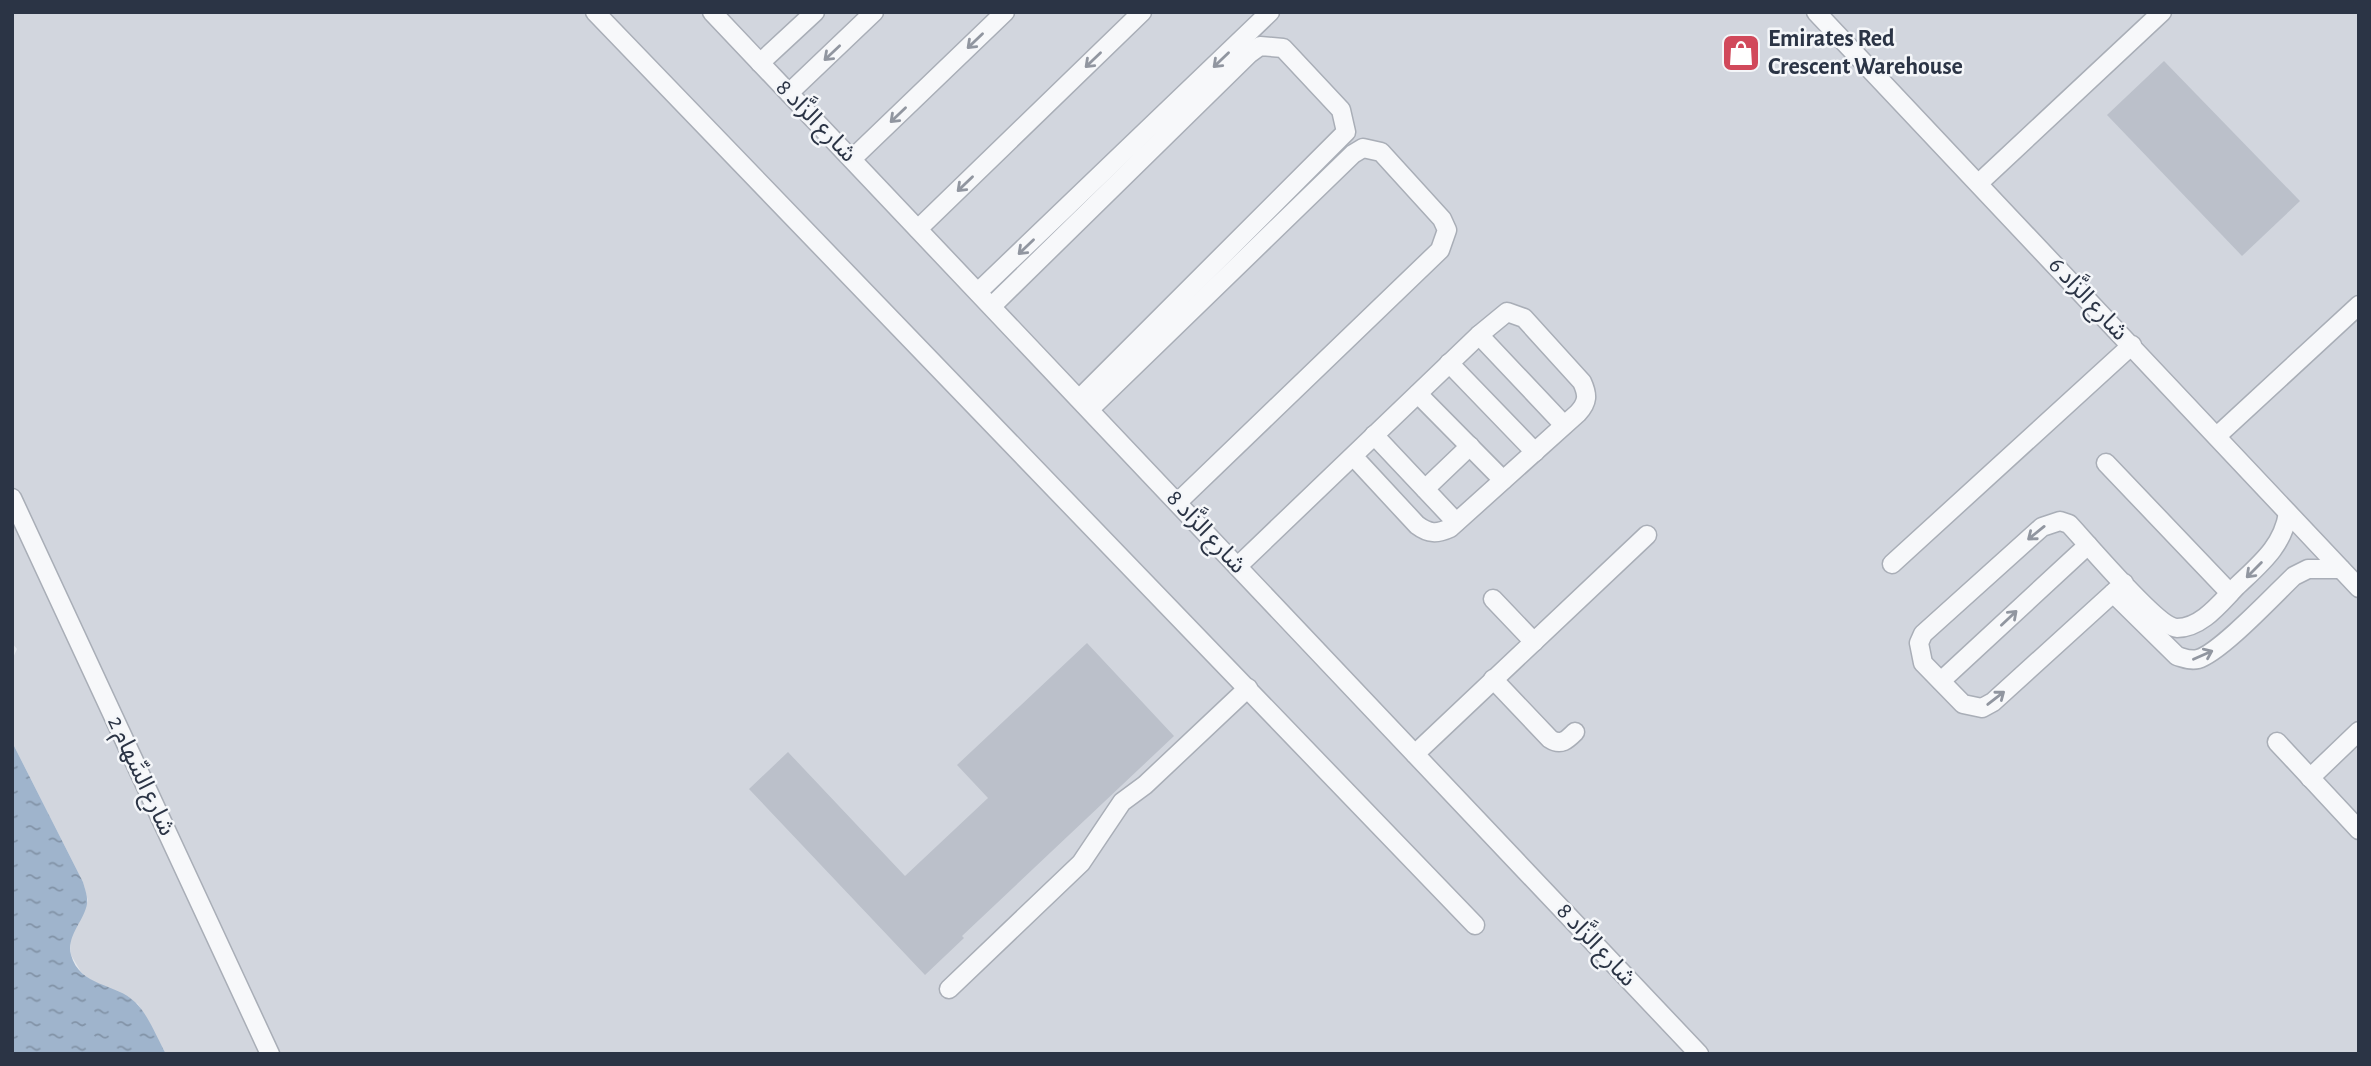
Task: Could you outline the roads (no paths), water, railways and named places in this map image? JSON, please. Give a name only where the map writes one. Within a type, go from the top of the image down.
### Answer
[{"type":"street","points":[[596,12],[1475,925]]},
{"type":"street","name":"شارع الزَّاد 8","points":[[712,12],[1699,1054]]},
{"type":"street","points":[[760,63],[815,12]]},
{"type":"street","points":[[789,93],[874,12]]},
{"type":"street","points":[[852,159],[1005,12]]},
{"type":"street","points":[[918,229],[1142,12]]},
{"type":"street","points":[[978,292],[1270,12]]},
{"type":"street","points":[[1979,183],[2162,12]]},
{"type":"street","name":"شارع الزَّاد 6","points":[[1821,14],[2359,588]]},
{"type":"street","points":[[992,306],[1249,54],[1260,46],[1283,48],[1341,110],[1346,132],[1085,404]]},
{"type":"street","points":[[1085,404],[1353,154],[1363,148],[1381,152],[1443,219],[1447,230],[1440,250],[1178,502]]},
{"type":"street","points":[[2217,436],[2359,305]]},
{"type":"street","points":[[1238,566],[1449,363],[1507,312],[1524,318],[1582,382],[1588,393],[1585,405],[1564,425],[1456,522],[1438,533],[1426,531],[1353,456]]},
{"type":"street","points":[[1479,335],[1564,425]]},
{"type":"street","points":[[1892,564],[2132,345]]},
{"type":"street","points":[[1449,363],[1535,452]]},
{"type":"street","points":[[1418,394],[1503,480]]},
{"type":"street","points":[[1374,435],[1456,522]]},
{"type":"street","points":[[1424,489],[1470,446]]},
{"type":"street","points":[[2106,463],[2230,593]]},
{"type":"street","name":"شارع السِّهام 2","points":[[12,498],[270,1054]]},
{"type":"street","points":[[2119,588],[2165,625],[2177,628],[2196,623],[2209,615],[2278,544],[2286,532],[2288,513]]},
{"type":"street","points":[[2119,588],[1993,702],[1972,708],[1963,704],[1923,663],[1919,643],[1923,634],[2042,527],[2060,521],[2069,524],[2088,545],[2119,588],[2177,656],[2188,660],[2201,658],[2216,648],[2294,576],[2308,569],[2341,569]]},
{"type":"street","points":[[1415,754],[1647,535]]},
{"type":"street","points":[[1941,681],[2088,545]]},
{"type":"street","points":[[1493,599],[1534,642]]},
{"type":"street","points":[[1493,679],[1556,742],[1565,742],[1575,732]]},
{"type":"street","points":[[950,989],[1073,871],[1122,802],[1145,785],[1248,688]]},
{"type":"street","points":[[2310,778],[2359,731]]},
{"type":"street","points":[[2277,743],[2359,830]]},
{"type":"water","points":[[12,742],[83,882],[87,901],[71,941],[71,955],[82,973],[127,996],[140,1007],[166,1054],[12,1054]]},
{"type":"place","name":"Emirates Red Crescent Warehouse","points":[[1741,53]]}]
